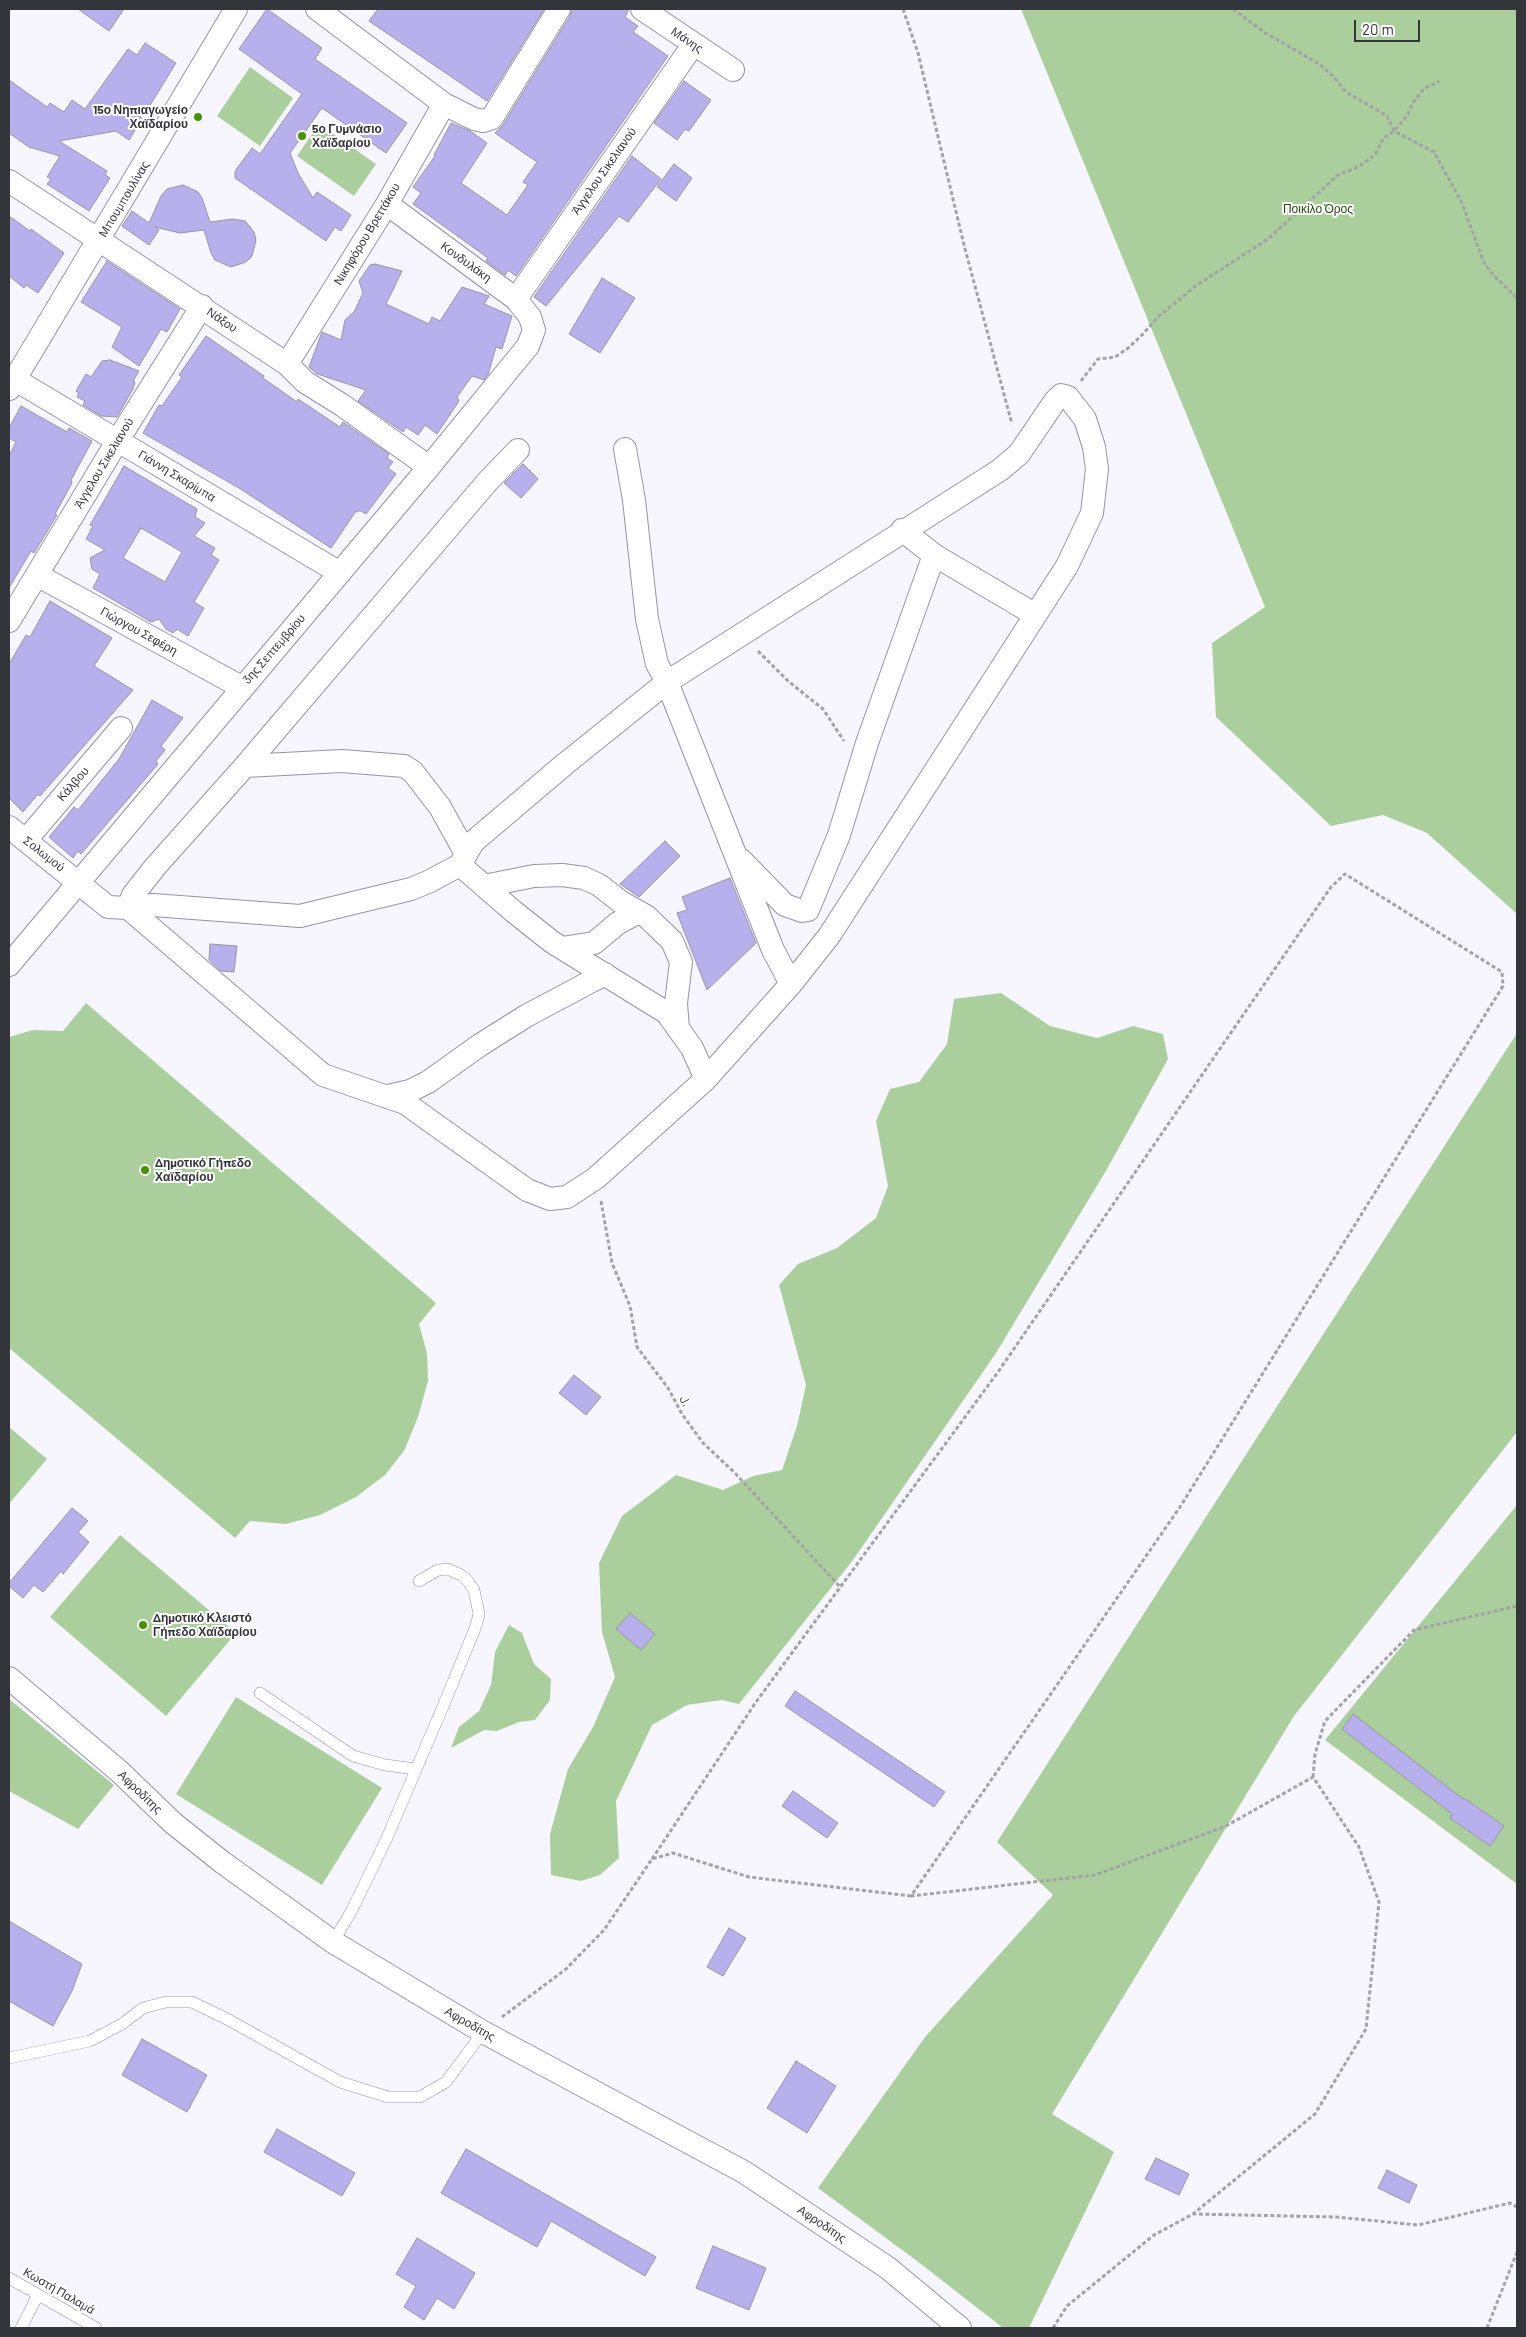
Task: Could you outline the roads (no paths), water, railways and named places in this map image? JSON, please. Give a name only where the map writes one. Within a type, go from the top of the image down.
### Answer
[{"type":"street","name":"Μπουμπουλίνας","points":[[11,384],[100,240],[236,9]]},
{"type":"street","points":[[318,9],[444,104],[474,119],[483,121],[492,118],[559,9]]},
{"type":"street","name":"Μάνης","points":[[642,9],[693,45],[733,70]]},
{"type":"street","name":"Άγγελου Σικελιανού","points":[[516,299],[693,45]]},
{"type":"street","name":"Νικηφόρου Βρεττάκου","points":[[287,364],[387,204],[444,104]]},
{"type":"street","name":"Νάξου","points":[[9,181],[202,306],[287,364],[305,382],[342,405],[429,466]]},
{"type":"street","name":"Κονδυλάκη","points":[[387,204],[516,299],[530,317],[534,330]]},
{"type":"street","name":"Άγγελου Σικελιανού","points":[[10,614],[37,575],[118,440],[202,306]]},
{"type":"street","name":"3ης Σεπτεμβρίου","points":[[9,964],[429,466],[528,346],[534,330]]},
{"type":"street","name":"Γιάννη Σκαρίμπα","points":[[11,384],[118,440],[340,573]]},
{"type":"street","points":[[1061,395],[1068,397],[1085,419],[1094,447],[1097,469],[1095,494],[1092,513],[1067,566],[1034,614],[855,898],[829,936],[791,984],[706,1079],[596,1178],[567,1197],[550,1198],[526,1190],[405,1103],[323,1075],[128,908],[153,905],[248,914],[300,916],[411,889],[463,859],[473,842],[564,764],[667,682],[902,530],[1000,470],[1019,454],[1061,395]]},
{"type":"street","points":[[625,449],[634,500],[647,619],[657,664],[667,682],[773,950],[791,984]]},
{"type":"street","points":[[128,908],[133,895],[155,867],[245,766],[488,481],[518,450]]},
{"type":"street","points":[[902,530],[934,555],[979,584],[1034,614]]},
{"type":"street","points":[[733,852],[786,905],[802,911],[808,910],[839,835],[860,767],[934,555]]},
{"type":"street","name":"Γιώργου Σεφέρη","points":[[37,575],[241,687]]},
{"type":"street","name":"Κάλβου","points":[[17,833],[121,728]]},
{"type":"street","points":[[245,766],[342,760],[404,766],[413,772],[440,807],[458,836],[463,859],[484,886],[513,911],[562,948],[667,1013],[692,1048],[706,1079]]},
{"type":"street","name":"Σολωμού","points":[[17,833],[108,907],[128,908]]},
{"type":"street","points":[[484,886],[534,876],[562,874],[584,878],[599,885],[621,902],[646,916],[672,941],[681,962],[676,1003],[678,1029]]},
{"type":"street","points":[[562,948],[594,943],[618,923],[639,912]]},
{"type":"street","points":[[388,1096],[410,1091],[428,1082],[480,1045],[526,1016],[605,974]]},
{"type":"street","name":"Αφροδίτης","points":[[9,1678],[120,1772],[173,1823],[222,1862],[333,1942],[483,2032],[744,2172],[888,2268],[960,2328]]},
{"type":"lane","points":[[333,1942],[352,1910],[386,1840],[480,1614],[474,1590],[467,1580],[461,1576],[448,1569],[438,1570],[419,1581]]},
{"type":"lane","points":[[260,1693],[353,1756],[385,1765],[416,1769]]},
{"type":"lane","points":[[9,2058],[90,2041],[122,2024],[143,2008],[166,2002],[192,2002],[340,2082],[388,2097],[420,2097],[446,2082],[483,2032]]},
{"type":"lane","name":"Κωστή Παλαμά","points":[[9,2278],[96,2328]]},
{"type":"lane","points":[[21,2328],[38,2295]]},
{"type":"place","name":"15ο Νηπιαγωγείο Χαϊδαρίου","points":[[198,117]]},
{"type":"place","name":"5ο Γυμνάσιο Χαϊδαρίου","points":[[302,136]]},
{"type":"place","name":"Δημοτικό Γήπεδο Χαϊδαρίου","points":[[145,1170]]},
{"type":"place","name":"Δημοτικό Κλειστό Γήπεδο Χαϊδαρίου","points":[[143,1625]]},
{"type":"park label","name":"Ποικίλο Όρος","points":[[1318,209]]}]
